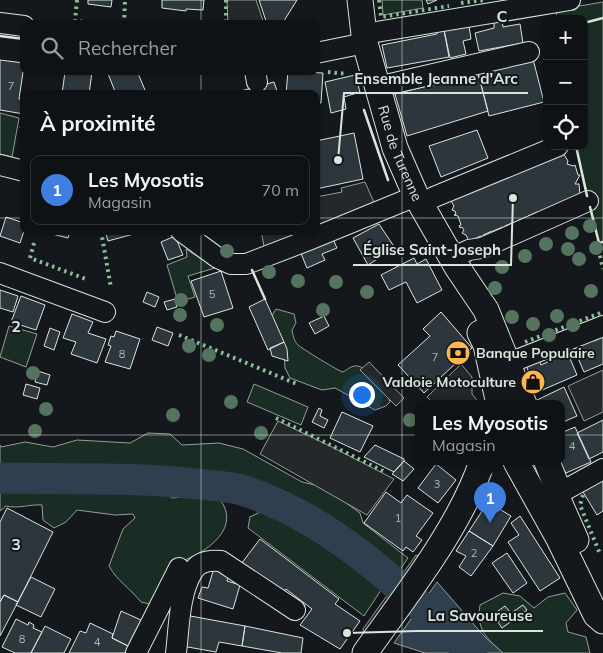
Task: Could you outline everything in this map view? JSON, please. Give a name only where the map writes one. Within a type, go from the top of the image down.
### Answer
[{"type":"main road","name":"Rue de Turenne","points":[[360,0],[365,39],[395,148],[419,200],[455,262],[486,310],[523,400]]},
{"type":"main road","name":"Rue de Turenne","points":[[455,262],[462,295],[486,345],[496,400]]},
{"type":"main road","points":[[365,653],[430,561],[455,519],[481,465]]},
{"type":"main road","points":[[518,465],[559,539],[596,615],[603,621]]},
{"type":"main road","points":[[538,465],[549,487],[556,495],[603,602]]},
{"type":"main road","points":[[549,465],[555,482],[556,495]]},
{"type":"street","points":[[320,52],[365,39],[567,0]]},
{"type":"street","points":[[0,23],[20,26]]},
{"type":"street","points":[[377,87],[529,52]]},
{"type":"street","points":[[186,235],[218,258],[231,264],[246,264],[419,200],[434,197],[548,150]]},
{"type":"street","points":[[0,165],[20,170]]},
{"type":"street","points":[[455,262],[469,250],[482,248],[588,201]]},
{"type":"street","points":[[0,274],[105,312]]},
{"type":"street","points":[[509,363],[603,326]]},
{"type":"street","points":[[556,495],[603,469]]},
{"type":"street","points":[[176,653],[186,589],[193,571],[200,564],[210,560],[221,560],[295,610]]},
{"type":"street","points":[[136,653],[179,568]]},
{"type":"green space","points":[[382,0],[422,0],[423,8],[383,15]]},
{"type":"green space","points":[[603,2],[603,242],[599,243],[577,150],[588,150],[588,15],[557,15],[556,10]]},
{"type":"green space","points":[[0,113],[19,118],[12,157],[0,154]]},
{"type":"green space","points":[[186,249],[215,268],[188,276],[195,297],[178,302],[167,265],[187,257]]},
{"type":"green space","points":[[276,309],[294,314],[296,323],[292,330],[298,345],[343,372],[354,366],[368,371],[385,392],[390,402],[386,406],[375,410],[335,388],[322,390],[290,378],[285,368],[284,354],[270,319]]},
{"type":"green space","points":[[9,326],[37,334],[26,367],[0,357]]},
{"type":"green space","points":[[254,384],[308,407],[301,425],[247,402]]},
{"type":"green space","points":[[148,433],[170,434],[182,445],[219,443],[243,449],[302,482],[324,487],[360,513],[363,523],[408,558],[399,571],[387,566],[361,537],[309,506],[272,496],[261,486],[249,480],[220,482],[201,475],[180,480],[145,476],[117,487],[158,491],[173,498],[195,495],[221,501],[226,512],[226,523],[215,541],[196,555],[175,563],[154,605],[141,602],[109,566],[123,529],[135,518],[133,514],[115,515],[77,510],[66,522],[54,528],[43,520],[42,505],[6,506],[0,511],[0,481],[14,477],[0,468],[0,445],[1,447],[25,442],[53,447],[77,440],[130,443]],"holes":[[[27,481],[67,484],[39,493],[28,486]]]},
{"type":"green space","points":[[264,510],[298,523],[313,532],[341,553],[381,590],[364,616],[248,528],[250,517]]},
{"type":"green space","points":[[503,593],[520,596],[534,608],[548,597],[565,593],[577,610],[566,623],[568,632],[586,637],[590,653],[503,653],[487,638],[481,627],[479,613],[480,605]]},
{"type":"shaded area","points":[[227,0],[256,0],[263,20],[228,20]]},
{"type":"shaded area","points":[[365,182],[376,207],[320,229],[320,196],[342,192],[341,188]]},
{"type":"shaded area","points":[[262,235],[306,235],[265,251]]},
{"type":"shaded area","points":[[369,362],[404,398],[396,406],[360,370]]},
{"type":"shaded area","points":[[461,364],[472,377],[472,394],[477,400],[430,400],[427,397]]},
{"type":"shaded area","points":[[603,370],[603,412],[584,421],[568,386]]},
{"type":"shaded area","points":[[278,421],[394,479],[367,515],[260,454]]},
{"type":"shaded area","points":[[416,555],[422,558],[365,639],[363,629]]},
{"type":"water","points":[[1,468],[14,477],[0,481]]},
{"type":"water","points":[[437,582],[484,636],[503,653],[425,653],[394,643]]},
{"type":"building","points":[[88,0],[112,0],[111,7],[88,4]]},
{"type":"building","points":[[162,0],[204,0],[203,10],[186,9],[186,11],[162,8]]},
{"type":"building","points":[[259,0],[297,0],[284,20],[266,20]]},
{"type":"building","points":[[426,0],[437,0],[428,4]]},
{"type":"building","points":[[502,20],[503,27],[520,24],[523,43],[479,51],[475,33],[494,28],[494,21]]},
{"type":"building","points":[[469,26],[471,39],[463,41],[466,54],[450,58],[444,30]]},
{"type":"building","points":[[444,30],[449,57],[387,68],[382,45],[437,34],[437,32]]},
{"type":"building","points":[[533,59],[543,102],[489,116],[478,73]]},
{"type":"building","points":[[0,60],[20,62],[20,75],[23,75],[19,99],[20,113],[0,110]]},
{"type":"building","points":[[320,73],[323,73],[321,103],[320,90],[286,90],[288,75],[320,75]]},
{"type":"building","points":[[478,73],[488,111],[407,136],[395,94]]},
{"type":"building","points":[[65,75],[92,75],[90,90],[63,90]]},
{"type":"building","points":[[109,75],[139,75],[145,90],[114,90]]},
{"type":"building","points":[[355,75],[360,92],[344,97],[346,109],[331,113],[325,82]]},
{"type":"building","points":[[274,82],[277,90],[244,90]]},
{"type":"building","points":[[477,130],[488,158],[441,177],[429,146]]},
{"type":"building","points":[[354,133],[363,179],[320,188],[320,140]]},
{"type":"building","points":[[563,153],[568,161],[567,164],[575,165],[578,175],[580,175],[575,184],[579,184],[580,195],[538,215],[537,212],[528,216],[529,219],[526,217],[517,221],[518,224],[514,222],[505,226],[504,229],[503,227],[493,231],[494,233],[492,231],[483,235],[484,238],[481,236],[466,242],[468,239],[462,233],[464,230],[459,226],[461,225],[458,216],[454,215],[456,214],[455,211],[452,210],[454,206],[449,200]]},
{"type":"building","points":[[6,217],[20,222],[20,235],[23,235],[20,243],[0,236]]},
{"type":"building","points":[[379,224],[395,248],[368,265],[353,238]]},
{"type":"building","points":[[56,235],[69,235],[68,238]]},
{"type":"building","points":[[106,235],[130,235],[108,241]]},
{"type":"building","points":[[175,236],[183,255],[168,260],[161,242]]},
{"type":"building","points":[[332,237],[337,248],[322,254],[325,260],[307,268],[300,251]]},
{"type":"building","points":[[414,258],[417,264],[426,259],[442,290],[417,303],[406,282],[389,290],[381,275]]},
{"type":"building","points":[[221,271],[233,308],[204,317],[191,281]]},
{"type":"building","points":[[0,290],[18,296],[13,312],[0,308]]},
{"type":"building","points":[[147,292],[159,297],[155,307],[143,302]]},
{"type":"building","points":[[21,296],[45,305],[36,330],[11,322]]},
{"type":"building","points":[[175,299],[177,307],[167,310],[164,302]]},
{"type":"building","points":[[265,299],[284,342],[268,350],[249,307]]},
{"type":"building","points":[[441,312],[472,348],[424,393],[398,365],[430,336],[423,329]]},
{"type":"building","points":[[72,314],[93,322],[88,333],[106,339],[97,363],[71,354],[76,342],[63,338]]},
{"type":"building","points":[[324,316],[329,326],[315,334],[309,323]]},
{"type":"building","points":[[157,327],[173,333],[168,346],[152,340]]},
{"type":"building","points":[[50,328],[60,332],[54,350],[44,346]]},
{"type":"building","points":[[116,331],[140,339],[130,369],[105,362],[111,346],[108,345],[111,336],[114,337]]},
{"type":"building","points":[[603,337],[603,364],[584,372],[574,349],[593,338],[594,341]]},
{"type":"building","points":[[284,342],[288,361],[272,356],[270,348]]},
{"type":"building","points":[[566,349],[577,375],[533,394],[524,379],[529,373],[526,365],[539,360],[541,365],[556,358],[554,354]]},
{"type":"building","points":[[38,371],[50,375],[47,385],[35,382]]},
{"type":"building","points":[[26,384],[40,388],[37,399],[23,395]]},
{"type":"building","points":[[564,387],[577,416],[565,421],[565,400],[537,400]]},
{"type":"building","points":[[319,408],[322,410],[320,416],[328,420],[324,428],[312,422]]},
{"type":"building","points":[[342,412],[373,426],[360,452],[330,438]]},
{"type":"building","points":[[603,420],[603,452],[589,459],[577,433]]},
{"type":"building","points":[[575,427],[591,462],[566,473],[560,465],[565,465],[565,431]]},
{"type":"building","points":[[375,445],[404,459],[404,461],[394,472],[364,457]]},
{"type":"building","points":[[404,461],[414,469],[403,481],[392,474]]},
{"type":"building","points":[[435,465],[456,480],[438,503],[418,488]]},
{"type":"building","points":[[603,480],[603,511],[597,515],[583,492]]},
{"type":"building","points":[[386,492],[401,503],[407,495],[433,513],[416,536],[422,540],[413,552],[406,547],[403,551],[364,523]]},
{"type":"building","points":[[488,502],[511,516],[493,546],[469,531]]},
{"type":"building","points":[[7,508],[53,532],[18,602],[4,595],[0,602],[0,522]]},
{"type":"building","points":[[520,516],[560,578],[540,591],[508,542],[519,535],[511,523]]},
{"type":"building","points":[[469,531],[493,546],[471,576],[459,567],[466,556],[456,551]]},
{"type":"building","points":[[260,539],[339,599],[335,604],[360,621],[340,649],[300,625],[312,609],[286,589],[281,595],[241,564]]},
{"type":"building","points":[[507,553],[527,583],[513,593],[492,563]]},
{"type":"building","points":[[214,568],[230,572],[227,581],[240,585],[233,609],[198,598],[202,587],[208,588]]},
{"type":"building","points":[[31,577],[55,589],[41,617],[16,605]]},
{"type":"building","points":[[4,595],[18,602],[0,636],[0,602]]},
{"type":"building","points":[[523,605],[527,610],[502,628],[498,622]]},
{"type":"building","points":[[505,606],[510,612],[499,620],[494,614]]},
{"type":"building","points":[[121,611],[141,620],[128,646],[112,638]]},
{"type":"building","points":[[185,615],[245,626],[242,646],[219,642],[216,652],[182,646]]},
{"type":"building","points":[[16,619],[28,625],[29,622],[34,625],[33,628],[42,632],[31,653],[15,653],[2,647]]},
{"type":"building","points":[[90,623],[113,634],[112,638],[128,646],[125,653],[69,653],[80,631],[86,633]]},
{"type":"building","points":[[45,626],[71,639],[64,653],[31,653]]},
{"type":"building","points":[[245,626],[303,638],[301,653],[282,653],[242,646]]},
{"type":"waterway","points":[[0,478],[148,480],[220,486],[242,490],[275,503],[307,519],[337,538],[393,581],[472,653]]},
{"type":"hedge","points":[[75,20],[77,0]]},
{"type":"hedge","points":[[124,20],[125,0]]},
{"type":"hedge","points":[[226,0],[226,20]]},
{"type":"hedge","points":[[379,0],[381,17],[449,6]]},
{"type":"hedge","points":[[461,3],[484,0]]},
{"type":"hedge","points":[[328,72],[347,74]]},
{"type":"hedge","points":[[102,235],[111,288]]},
{"type":"hedge","points":[[34,243],[30,258],[86,279]]},
{"type":"hedge","points":[[597,243],[603,269]]},
{"type":"hedge","points":[[525,342],[603,312]]},
{"type":"hedge","points":[[179,335],[297,384]]},
{"type":"hedge","points":[[276,418],[385,472]]},
{"type":"hedge","points":[[583,495],[580,505],[600,554]]},
{"type":"wall","points":[[588,22],[603,18]]},
{"type":"wall","points":[[0,36],[20,38]]},
{"type":"wall","points":[[364,110],[388,180]]},
{"type":"wall","points":[[577,150],[587,196]]},
{"type":"wall","points":[[590,207],[599,243],[603,242]]},
{"type":"wall","points":[[252,270],[265,299]]},
{"type":"place","name":"Ensemble Jeanne d'Arc","points":[[338,160]]},
{"type":"place","name":"Église Saint-Joseph","points":[[513,198]]},
{"type":"place","name":"Banque Populaire","points":[[458,353]]},
{"type":"place","name":"Valdoie Motoculture","points":[[533,382]]},
{"type":"place","name":"Les Myosotis","points":[[490,523]]},
{"type":"place","name":"La Savoureuse","points":[[347,633]]}]
